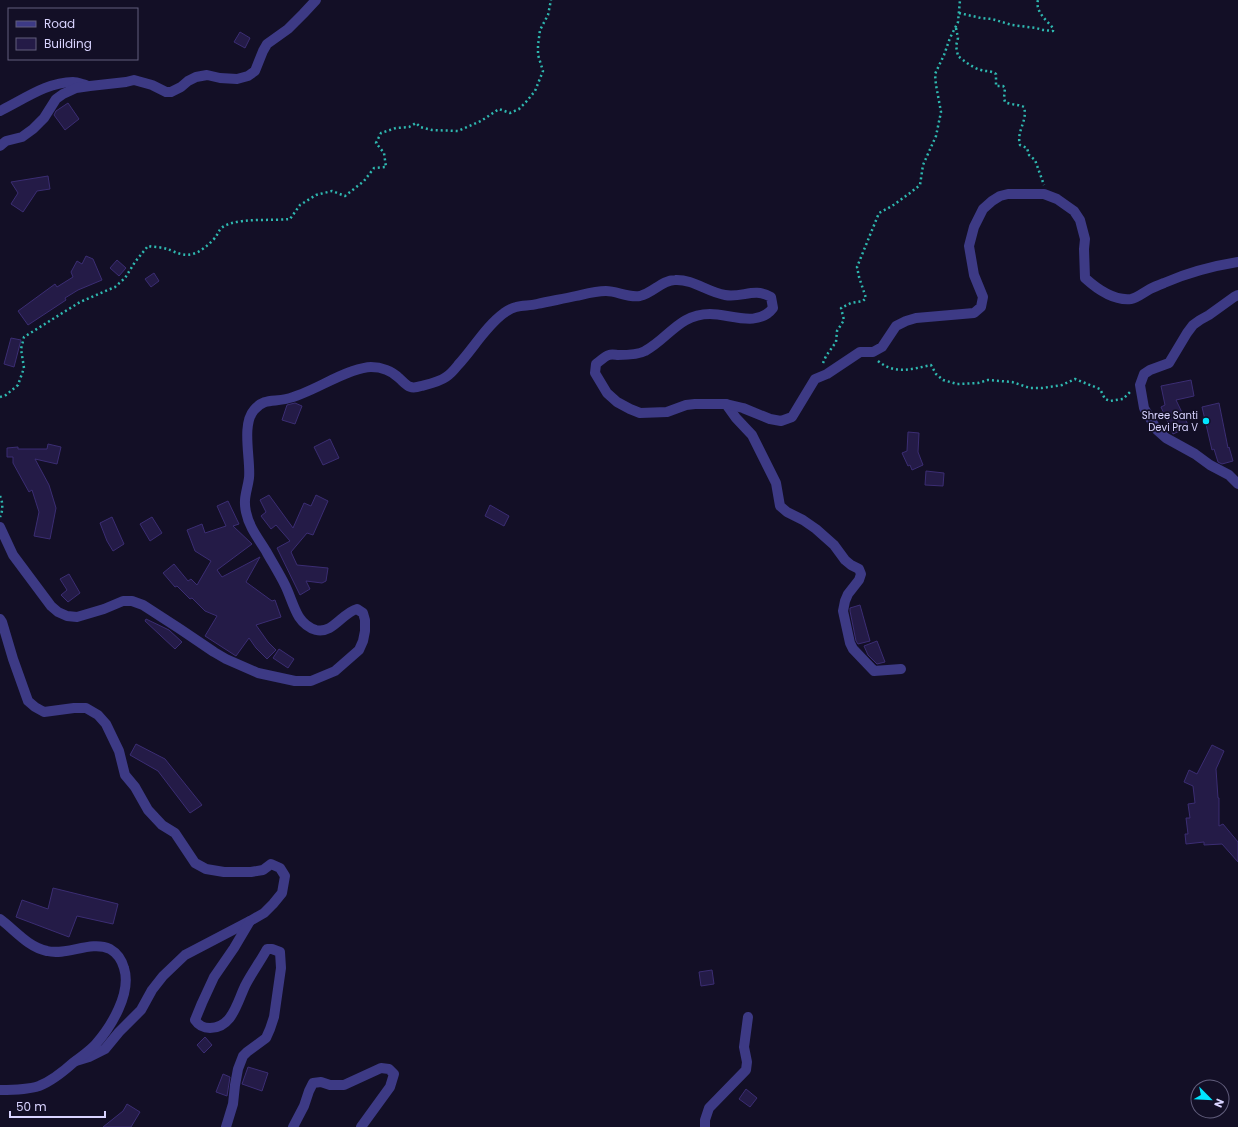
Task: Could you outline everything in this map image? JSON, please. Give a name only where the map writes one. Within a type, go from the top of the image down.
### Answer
[{"type":"street","points":[[0,146],[6,141],[22,137],[33,129],[44,118],[56,99],[76,88],[134,80],[152,85],[166,92],[172,92],[196,77],[207,75],[220,78],[237,79],[248,76],[255,71],[263,50],[267,44],[288,29],[316,0]]},
{"type":"street","points":[[0,111],[53,85],[74,82],[90,86]]},
{"type":"street","points":[[0,527],[13,555],[51,606],[58,612],[67,616],[77,617],[122,602],[132,601],[143,605],[226,659],[258,673],[295,681],[311,681],[335,671],[358,650],[363,641],[365,620],[363,613],[357,609],[351,610],[333,626],[324,631],[315,630],[308,626],[298,615],[286,586],[254,533],[246,514],[244,500],[249,476],[247,432],[250,416],[255,408],[267,401],[283,400],[298,396],[340,376],[369,367],[380,368],[391,372],[404,384],[410,387],[415,388],[423,386],[444,379],[451,373],[466,357],[491,324],[514,307],[532,305],[593,292],[606,291],[641,296],[668,281],[677,280],[693,282],[724,295],[756,292],[764,293],[771,297],[773,308],[768,315],[757,318],[742,318],[710,314],[695,315],[682,321],[644,352],[609,355],[596,364],[595,373],[607,393],[617,402],[640,413],[668,412],[686,405],[695,404],[726,404],[743,408],[770,419],[781,421],[792,417],[815,379],[827,374],[860,352],[873,352],[882,346],[896,326],[916,318],[974,313],[981,307],[983,296],[974,275],[969,246],[974,227],[983,209],[1000,196],[1008,194],[1044,194],[1057,199],[1074,211],[1080,220],[1085,239],[1085,278],[1094,287],[1108,295],[1132,299],[1151,288],[1181,276],[1224,264],[1238,262]]},
{"type":"street","points":[[1238,295],[1193,325],[1169,363],[1150,370],[1144,374],[1140,385],[1144,408],[1157,430],[1166,438],[1229,475],[1238,484]]},
{"type":"street","points":[[726,404],[736,418],[752,435],[776,484],[780,506],[787,512],[816,529],[834,545],[844,560],[859,569],[861,574],[859,580],[847,597],[843,611],[850,643],[853,649],[874,671],[901,668]]},
{"type":"street","points":[[0,618],[28,701],[44,712],[86,708],[98,715],[106,724],[119,751],[125,775],[135,788],[148,810],[162,825],[175,833],[195,863],[206,869],[224,872],[251,872],[263,870],[271,864],[280,868],[285,876],[282,892],[264,913],[185,955],[163,976],[152,990],[141,1010],[119,1032],[105,1049],[75,1062]]},
{"type":"street","points":[[0,919],[37,948],[49,952],[80,949],[92,946],[111,950],[122,961],[126,972],[126,982],[120,1007],[103,1035],[94,1046],[62,1073],[39,1086],[0,1090]]},
{"type":"street","points":[[226,1127],[233,1104],[238,1069],[243,1056],[246,1052],[266,1038],[274,1017],[282,968],[280,952],[267,949],[245,986],[234,1012],[226,1023],[220,1027],[204,1028],[195,1020],[214,977],[250,921]]},
{"type":"street","points":[[705,1127],[705,1120],[709,1108],[746,1070],[747,1062],[744,1047],[748,1017]]},
{"type":"street","points":[[293,1127],[304,1106],[313,1083],[321,1082],[330,1085],[344,1086],[363,1075],[381,1068],[389,1069],[394,1074],[390,1087],[361,1127]]},
{"type":"path","points":[[0,397],[6,395],[18,385],[24,368],[21,349],[24,337],[80,302],[115,287],[125,278],[135,262],[148,246],[168,249],[180,254],[193,255],[214,239],[220,229],[230,223],[251,220],[276,221],[290,219],[300,205],[316,195],[332,191],[345,196],[364,182],[374,168],[386,167],[384,153],[376,143],[381,133],[396,128],[409,127],[416,123],[420,127],[432,130],[458,131],[481,121],[499,109],[510,113],[519,109],[535,91],[543,71],[538,56],[538,45],[540,30],[548,15],[551,0]]},
{"type":"path","points":[[815,379],[826,356],[836,342],[837,331],[844,320],[841,308],[851,303],[863,301],[866,298],[857,267],[879,213],[892,206],[920,185],[923,165],[936,136],[941,112],[935,74],[950,38],[956,28],[960,0]]},
{"type":"path","points":[[959,13],[992,19],[1012,25],[1043,30],[1053,30],[1053,28],[1042,16],[1038,8],[1038,0]]},
{"type":"path","points":[[956,28],[958,38],[956,46],[958,56],[982,71],[989,70],[996,74],[996,86],[1003,86],[1005,88],[1005,102],[1024,107],[1026,112],[1025,118],[1018,140],[1020,145],[1027,148],[1030,155],[1035,160],[1044,184],[1044,194]]},
{"type":"path","points":[[873,352],[877,360],[893,369],[913,370],[931,365],[936,374],[943,380],[957,384],[988,380],[1012,382],[1030,388],[1042,388],[1062,385],[1075,379],[1100,389],[1105,399],[1110,401],[1123,399],[1140,385]]},
{"type":"path","points":[[0,496],[3,513],[0,517]]},
{"type":"building","points":[[240,32],[250,38],[245,48],[234,42]]},
{"type":"building","points":[[68,103],[79,119],[65,130],[54,115],[56,111]]},
{"type":"building","points":[[48,176],[50,189],[37,191],[23,212],[11,204],[18,193],[11,182]]},
{"type":"building","points":[[86,256],[93,259],[102,280],[78,290],[65,298],[66,300],[28,325],[18,311],[55,284],[57,287],[73,277],[71,272],[77,261],[82,264]]},
{"type":"building","points":[[117,260],[126,268],[119,276],[110,268]]},
{"type":"building","points":[[154,273],[159,281],[151,287],[145,279]]},
{"type":"building","points":[[11,338],[21,340],[14,367],[4,364]]},
{"type":"building","points":[[1191,380],[1194,396],[1176,400],[1189,427],[1173,434],[1161,407],[1165,405],[1161,386]]},
{"type":"building","points":[[295,403],[302,406],[295,424],[282,420],[287,405]]},
{"type":"building","points":[[1219,403],[1228,448],[1229,447],[1233,461],[1222,464],[1218,462],[1214,449],[1212,450],[1202,407]]},
{"type":"building","points":[[908,432],[919,433],[918,452],[923,465],[912,470],[910,465],[908,466],[902,453],[907,451]]},
{"type":"building","points":[[330,439],[339,458],[323,465],[314,447]]},
{"type":"building","points":[[48,444],[61,447],[57,464],[35,459],[49,485],[56,508],[50,539],[34,536],[39,512],[32,490],[29,492],[13,463],[13,457],[7,457],[7,448],[18,447],[18,449],[47,449]]},
{"type":"building","points":[[926,471],[944,473],[943,486],[925,485]]},
{"type":"building","points":[[269,495],[293,528],[304,503],[311,506],[316,495],[328,501],[313,535],[307,533],[291,552],[297,565],[328,568],[326,581],[322,583],[306,581],[310,589],[300,595],[277,548],[290,541],[276,525],[271,529],[261,516],[266,512],[260,500]]},
{"type":"building","points":[[228,501],[239,524],[233,526],[252,544],[217,570],[222,577],[260,557],[246,582],[272,601],[275,600],[281,617],[256,625],[268,642],[276,650],[267,659],[249,638],[236,656],[205,636],[217,616],[205,611],[177,586],[175,587],[163,573],[174,564],[188,581],[191,579],[197,585],[211,561],[195,551],[187,530],[202,524],[205,533],[226,526],[217,506]]},
{"type":"building","points":[[490,505],[509,516],[504,526],[485,516]]},
{"type":"building","points":[[112,517],[124,544],[113,551],[107,541],[100,523]]},
{"type":"building","points":[[152,517],[162,533],[150,541],[140,524]]},
{"type":"building","points":[[69,574],[80,593],[68,602],[61,595],[67,590],[60,579]]},
{"type":"building","points":[[860,605],[870,641],[858,644],[856,641],[850,608]]},
{"type":"building","points":[[146,619],[169,630],[182,642],[175,649],[145,621]]},
{"type":"building","points":[[877,641],[885,662],[877,664],[868,655],[864,646]]},
{"type":"building","points":[[279,649],[294,659],[288,668],[273,658]]},
{"type":"building","points":[[136,744],[165,759],[202,805],[190,813],[158,771],[130,755]]},
{"type":"building","points":[[1212,745],[1224,751],[1216,769],[1219,798],[1219,826],[1223,824],[1238,842],[1238,862],[1222,844],[1204,845],[1204,842],[1186,844],[1185,834],[1188,834],[1186,818],[1190,818],[1188,804],[1195,803],[1193,786],[1184,782],[1189,770],[1197,774]]},
{"type":"building","points":[[53,888],[118,904],[113,924],[77,916],[69,937],[16,917],[22,900],[48,909]]},
{"type":"building","points":[[712,970],[714,984],[701,986],[699,972]]},
{"type":"building","points":[[205,1037],[212,1045],[204,1053],[197,1045]]},
{"type":"building","points":[[248,1067],[268,1073],[262,1091],[242,1084]]},
{"type":"building","points":[[223,1074],[230,1077],[227,1096],[216,1092]]},
{"type":"building","points":[[746,1089],[757,1098],[750,1107],[739,1099]]},
{"type":"building","points":[[127,1104],[140,1112],[131,1127],[103,1127],[123,1111]]},
{"type":"place","name":"Shree Santi Devi Pra V","points":[[1206,421]]}]
